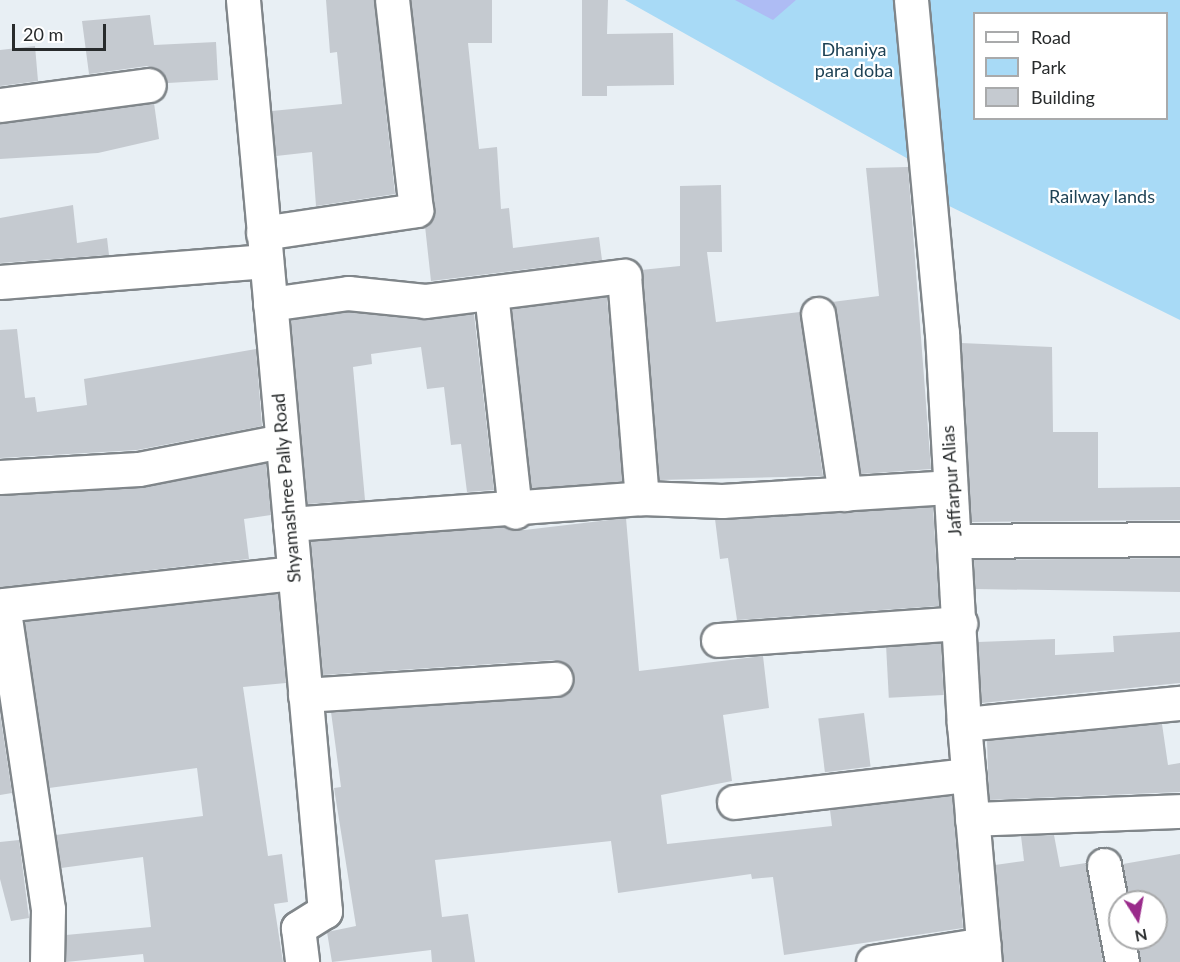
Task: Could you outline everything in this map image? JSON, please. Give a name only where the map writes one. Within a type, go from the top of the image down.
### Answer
[{"type":"street","name":"Shyamashree Pally Road","points":[[243,0],[325,911],[298,928],[302,962]]},
{"type":"street","points":[[0,282],[265,247],[416,210],[392,0]]},
{"type":"street","name":"Jaffarpur Alias","points":[[911,0],[942,333],[949,487],[956,541],[964,724],[985,953]]},
{"type":"street","points":[[0,105],[149,85]]},
{"type":"street","points":[[270,304],[348,293],[425,301],[624,276],[642,498]]},
{"type":"street","points":[[490,292],[515,512]]},
{"type":"street","points":[[818,314],[845,494]]},
{"type":"street","points":[[0,477],[139,469],[282,441]]},
{"type":"street","points":[[290,524],[515,512],[642,498],[722,501],[949,487]]},
{"type":"street","points":[[956,541],[1180,539]]},
{"type":"street","points":[[47,962],[48,909],[3,605],[294,573]]},
{"type":"street","points":[[718,640],[960,622]]},
{"type":"street","points":[[305,694],[555,679]]},
{"type":"street","points":[[964,724],[1180,704]]},
{"type":"street","points":[[734,802],[968,775]]},
{"type":"street","points":[[972,819],[1180,811]]},
{"type":"street","points":[[1104,865],[1122,962]]},
{"type":"street","points":[[873,962],[985,953]]},
{"type":"green space","name":"Railway lands","points":[[625,0],[1180,0],[1180,320],[931,197],[919,165]]},
{"type":"shaded area","points":[[735,0],[796,0],[773,20]]},
{"type":"building","points":[[326,0],[374,0],[395,194],[316,206],[312,152],[276,156],[272,111],[342,104],[337,52],[330,53]]},
{"type":"building","points":[[411,0],[492,0],[492,43],[468,43],[479,149],[497,147],[501,209],[509,208],[513,248],[599,237],[602,260],[431,281],[425,226],[435,208]]},
{"type":"building","points":[[582,0],[608,0],[607,34],[673,33],[674,85],[607,86],[607,96],[582,96]]},
{"type":"building","points":[[150,15],[154,45],[216,42],[218,80],[168,83],[163,73],[147,66],[89,74],[82,21]]},
{"type":"building","points":[[35,46],[38,81],[0,86],[0,50]]},
{"type":"building","points":[[154,103],[159,139],[98,153],[0,159],[0,123]]},
{"type":"building","points":[[908,167],[931,469],[861,474],[832,302],[879,296],[866,168]]},
{"type":"building","points":[[721,185],[722,252],[707,252],[716,322],[800,312],[823,476],[659,480],[641,270],[680,266],[680,186]]},
{"type":"building","points":[[73,205],[77,243],[107,238],[109,255],[0,263],[0,218]]},
{"type":"building","points":[[607,297],[623,481],[527,490],[511,305]]},
{"type":"building","points":[[348,312],[423,320],[474,314],[494,490],[467,492],[461,444],[451,445],[444,387],[427,389],[421,347],[371,354],[372,364],[353,367],[365,500],[307,504],[291,320]]},
{"type":"building","points":[[17,329],[25,398],[35,397],[37,412],[87,405],[84,379],[256,349],[262,426],[137,450],[0,458],[0,330]]},
{"type":"building","points":[[961,343],[1052,347],[1053,432],[1098,432],[1098,488],[1180,487],[1180,520],[971,522]]},
{"type":"building","points":[[266,463],[271,515],[244,519],[249,559],[0,587],[0,496],[140,488]]},
{"type":"building","points":[[933,507],[939,606],[737,620],[728,558],[720,559],[715,519]]},
{"type":"building","points":[[626,518],[639,671],[763,656],[769,708],[723,715],[732,781],[661,795],[667,844],[832,826],[830,810],[952,796],[963,928],[784,955],[773,877],[752,879],[751,874],[618,893],[611,841],[435,860],[442,917],[468,914],[475,962],[432,962],[431,950],[332,962],[327,932],[356,926],[334,788],[341,787],[331,712],[556,698],[566,694],[574,678],[570,668],[554,660],[323,675],[311,541],[505,527],[516,531]]},
{"type":"building","points":[[1180,558],[1180,592],[975,589],[974,560]]},
{"type":"building","points":[[278,594],[286,683],[243,687],[268,856],[282,854],[288,902],[274,904],[283,962],[144,962],[143,954],[66,962],[66,935],[151,927],[143,857],[61,868],[56,835],[203,816],[197,768],[49,788],[24,622]]},
{"type":"building","points":[[1180,632],[1180,683],[982,703],[978,642],[1055,639],[1055,655],[1114,652],[1113,636]]},
{"type":"building","points":[[941,643],[944,695],[889,698],[886,646]]},
{"type":"building","points":[[0,713],[12,793],[0,795]]},
{"type":"building","points":[[864,713],[871,767],[825,772],[818,719]]},
{"type":"building","points":[[1162,724],[1168,765],[1180,763],[1180,792],[989,800],[987,741]]},
{"type":"building","points":[[1054,835],[1060,867],[1086,863],[1103,962],[1003,962],[995,865],[1024,861],[1021,836]]},
{"type":"building","points":[[19,840],[29,918],[11,921],[0,879],[0,842]]},
{"type":"building","points":[[1180,854],[1180,962],[1140,962],[1138,950],[1168,950],[1168,890],[1128,890],[1123,864]]},
{"type":"park label","name":"Dhaniya para doba","points":[[854,60]]}]
